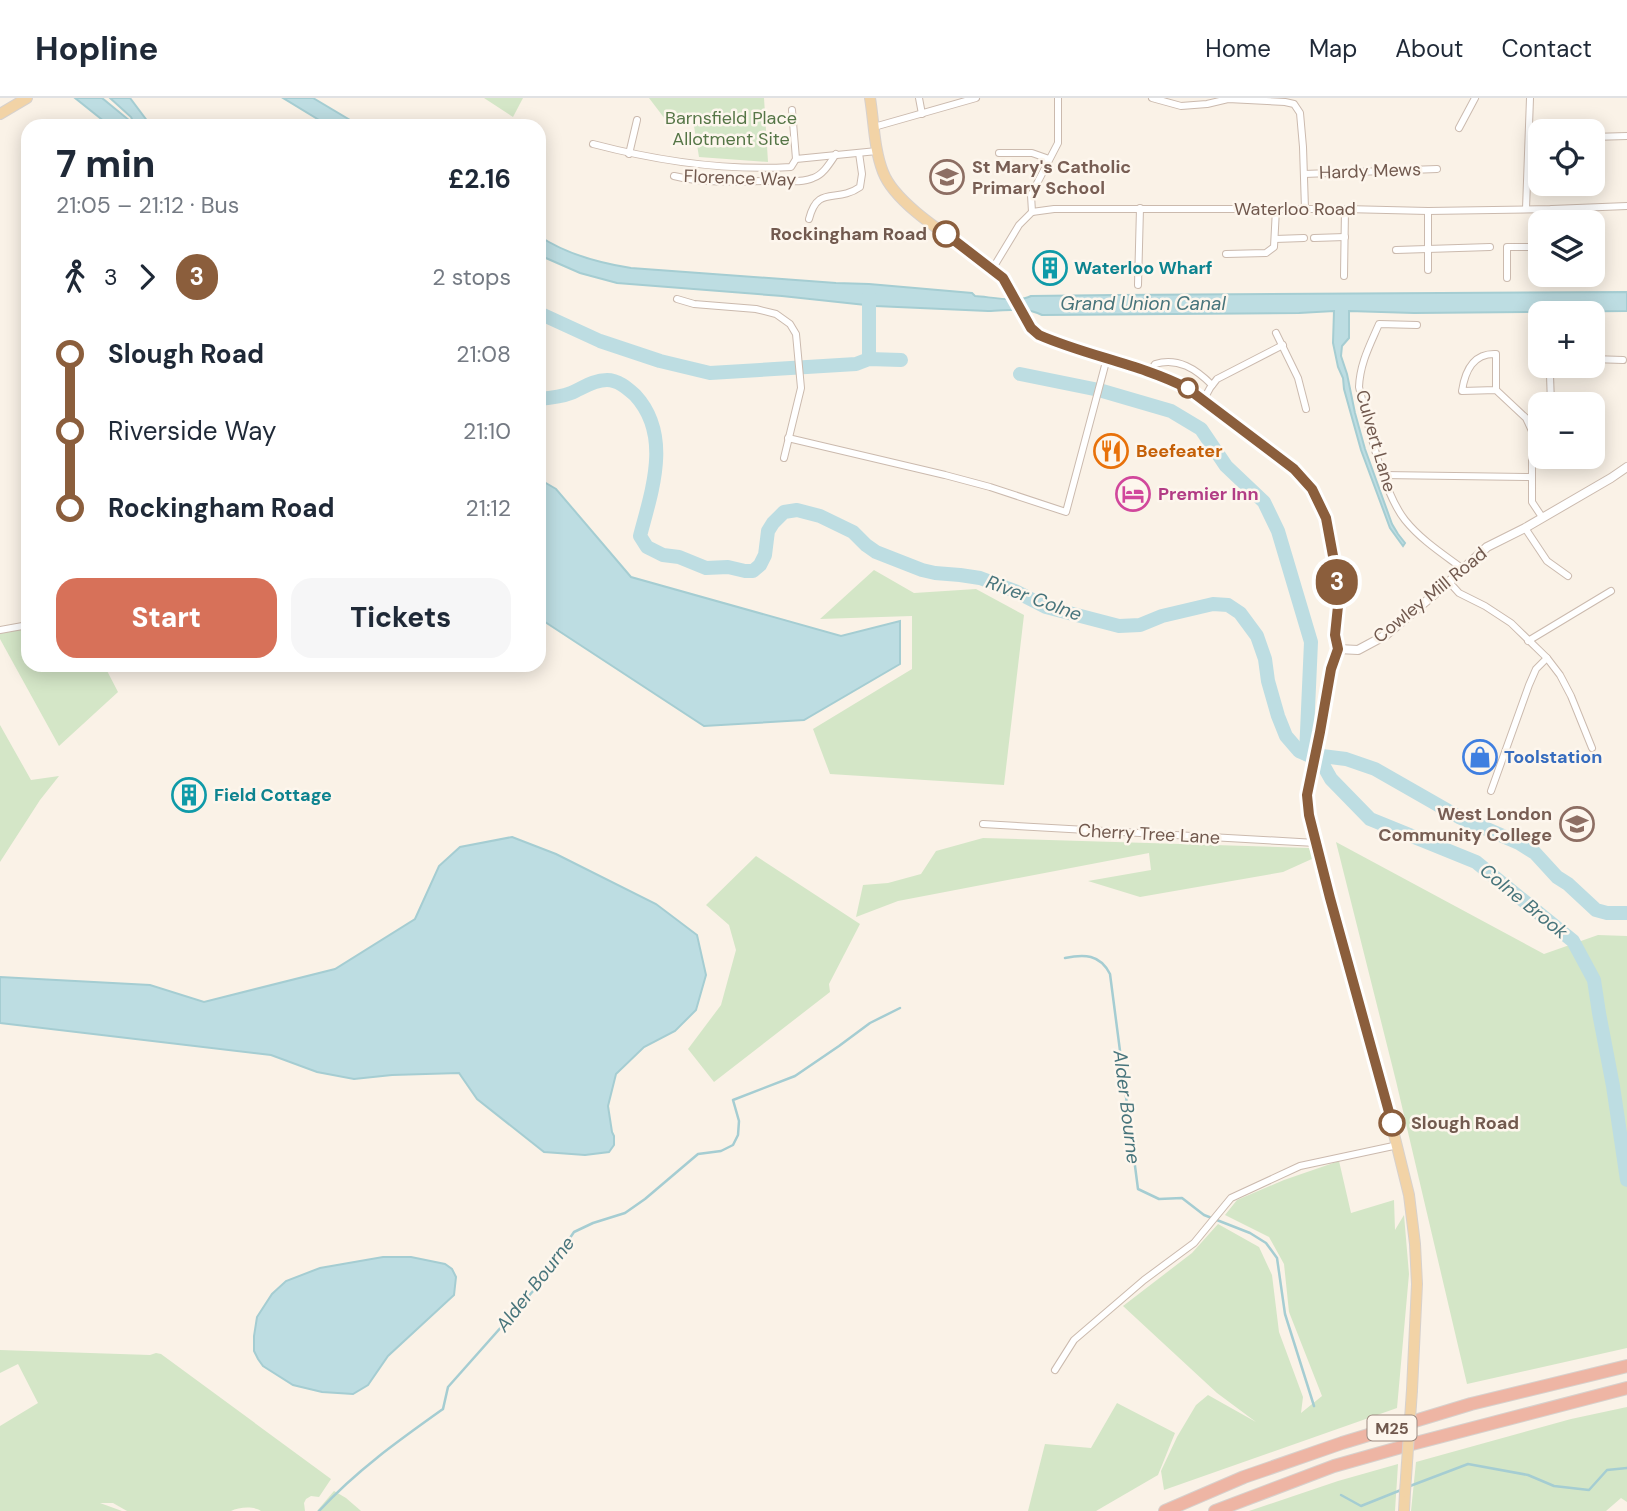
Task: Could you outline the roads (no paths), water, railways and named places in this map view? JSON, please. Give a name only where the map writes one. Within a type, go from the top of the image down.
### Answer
[{"type":"highway","name":"M25","points":[[1165,1511],[1244,1477],[1342,1443],[1471,1404],[1627,1366]]},
{"type":"highway","name":"M25","points":[[1215,1511],[1334,1466],[1627,1388]]},
{"type":"main road","points":[[0,114],[27,98]]},
{"type":"main road","points":[[870,98],[877,151],[884,176],[898,195],[929,222],[1003,278],[1031,328],[1039,335],[1178,383],[1204,399],[1294,469],[1312,489],[1326,518],[1337,587],[1335,635],[1338,649],[1331,669],[1307,795],[1316,843],[1398,1145],[1409,1195],[1417,1284],[1404,1511]]},
{"type":"street","points":[[919,98],[922,114]]},
{"type":"street","points":[[874,127],[976,98]]},
{"type":"street","points":[[993,268],[1019,225],[1032,212],[1031,195],[1058,143],[1058,98]]},
{"type":"street","points":[[1152,98],[1181,106],[1228,99],[1296,101],[1300,113],[1306,209]]},
{"type":"street","points":[[1459,128],[1475,98]]},
{"type":"street","points":[[1526,209],[1530,98]]},
{"type":"street","points":[[593,145],[629,154],[693,164],[791,167],[796,159],[792,110]]},
{"type":"street","points":[[629,154],[637,120]]},
{"type":"street","points":[[1605,137],[1627,136]]},
{"type":"street","points":[[796,159],[877,151]]},
{"type":"street","points":[[810,219],[813,204],[821,198],[852,193],[860,187],[862,174],[859,153]]},
{"type":"street","points":[[999,153],[1031,153],[1049,159]]},
{"type":"street","name":"Florence Way","points":[[674,176],[728,181],[799,180],[814,178],[836,155]]},
{"type":"street","name":"Hardy Mews","points":[[1304,173],[1437,169]]},
{"type":"street","name":"Waterloo Road","points":[[1032,212],[1054,209],[1140,208],[1428,211],[1627,206]]},
{"type":"street","points":[[1138,285],[1140,208]]},
{"type":"street","points":[[1226,254],[1266,253],[1274,247],[1276,209]]},
{"type":"street","points":[[1343,276],[1345,209]]},
{"type":"street","points":[[1428,211],[1428,270]]},
{"type":"street","points":[[1314,238],[1345,237]]},
{"type":"street","points":[[1275,239],[1304,238]]},
{"type":"street","points":[[1396,250],[1490,247]]},
{"type":"street","points":[[1507,278],[1507,247],[1528,247]]},
{"type":"street","points":[[677,299],[756,309],[776,314],[790,324],[796,334],[801,388],[784,458]]},
{"type":"street","name":"Culvert Lane","points":[[1417,325],[1379,324],[1364,357],[1359,387],[1383,475],[1395,504],[1405,520],[1422,538],[1463,569]]},
{"type":"street","points":[[1276,333],[1298,378],[1306,409]]},
{"type":"street","points":[[1204,399],[1217,379],[1283,345]]},
{"type":"street","points":[[1496,390],[1496,354],[1485,354],[1473,362],[1464,378],[1462,391],[1496,390],[1528,420]]},
{"type":"street","points":[[788,438],[990,487],[1066,512],[1107,358]]},
{"type":"street","points":[[1605,359],[1623,360]]},
{"type":"street","points":[[1150,372],[1155,364],[1181,363],[1200,373],[1212,385]]},
{"type":"street","name":"Cowley Mill Road","points":[[1338,649],[1358,650],[1386,635],[1486,547],[1525,528],[1627,467]]},
{"type":"street","points":[[1532,469],[1531,502],[1542,517]]},
{"type":"street","points":[[1383,475],[1531,477]]},
{"type":"street","points":[[1525,528],[1547,561],[1568,576]]},
{"type":"street","points":[[1448,582],[1459,593],[1511,622],[1547,658],[1571,696],[1592,748]]},
{"type":"street","points":[[1528,641],[1611,592]]},
{"type":"street","points":[[0,630],[21,626]]},
{"type":"street","points":[[1491,791],[1529,685],[1536,669],[1547,658]]},
{"type":"street","name":"Cherry Tree Lane","points":[[983,824],[1316,843]]},
{"type":"street","points":[[1055,1370],[1074,1340],[1144,1280],[1194,1243],[1231,1198],[1300,1166],[1398,1145]]},
{"type":"water","points":[[75,98],[102,98],[128,119],[101,119]]},
{"type":"water","points":[[110,98],[130,98],[146,119],[132,119]]},
{"type":"water","points":[[283,98],[313,98],[348,119],[318,119]]},
{"type":"water","name":"Grand Union Canal","points":[[546,240],[583,257],[631,268],[869,284],[972,293],[975,296],[1004,299],[1115,295],[1627,292],[1627,311],[1605,311],[1605,301],[1528,301],[1528,312],[1349,311],[1349,338],[1342,346],[1341,356],[1365,449],[1392,524],[1405,543],[1403,546],[1390,528],[1361,450],[1333,343],[1334,311],[1042,315],[1022,310],[875,306],[617,283],[580,273],[546,258]]},
{"type":"water","points":[[546,483],[556,489],[631,577],[841,636],[900,621],[900,664],[804,720],[704,726],[546,623]]},
{"type":"water","points":[[512,837],[556,854],[656,904],[697,935],[706,975],[696,1010],[675,1031],[644,1047],[616,1074],[608,1106],[614,1136],[614,1145],[609,1152],[585,1155],[544,1152],[477,1099],[459,1073],[354,1079],[317,1072],[271,1055],[0,1023],[0,977],[150,985],[204,1002],[335,969],[415,919],[439,866],[460,847]]},
{"type":"water","points":[[383,1257],[411,1257],[445,1264],[452,1269],[456,1277],[454,1295],[388,1356],[368,1385],[353,1394],[322,1392],[293,1385],[263,1366],[254,1351],[257,1317],[272,1294],[286,1281],[320,1268]]},
{"type":"waterway","points":[[869,295],[869,359]]},
{"type":"waterway","name":"River Colne","points":[[546,316],[600,341],[660,361],[710,373],[856,364],[869,359],[901,360]]},
{"type":"waterway","name":"Colne Brook","points":[[1020,374],[1099,390],[1171,411],[1201,429],[1226,466],[1264,502],[1278,531],[1311,642],[1306,754],[1322,763],[1331,779],[1370,819],[1476,862],[1573,941],[1594,980],[1627,1180]]},
{"type":"waterway","name":"River Colne","points":[[546,398],[571,393],[602,380],[619,383],[635,395],[653,427],[656,445],[653,482],[640,536],[647,547],[663,555],[679,557],[706,568],[728,567],[753,571],[765,555],[768,531],[773,523],[784,512],[797,510],[820,516],[853,532],[876,552],[922,570],[980,578],[1015,591],[1046,607],[1119,626],[1140,625],[1162,616],[1213,604],[1228,605],[1240,613],[1257,636],[1278,716],[1286,736],[1299,751],[1346,759],[1375,769],[1459,817],[1519,843],[1535,853],[1557,877],[1596,910],[1627,913]]},
{"type":"waterway","name":"Alder Bourne","points":[[1065,958],[1091,957],[1101,962],[1110,974],[1138,1189],[1159,1199],[1182,1198],[1204,1215],[1250,1233],[1266,1243],[1277,1258],[1285,1314],[1314,1406]]},
{"type":"waterway","name":"Alder Bourne","points":[[319,1511],[363,1469],[443,1409],[448,1387],[534,1290],[574,1232],[625,1213],[698,1154],[721,1151],[733,1145],[738,1135],[739,1121],[733,1100],[795,1076],[870,1023],[900,1008]]},
{"type":"waterway","name":"Alder Bourne","points":[[1410,1486],[1468,1464],[1528,1475],[1554,1486],[1589,1490],[1607,1470],[1627,1468]]},
{"type":"waterway","name":"Alder Bourne","points":[[1341,1495],[1361,1506],[1401,1490]]},
{"type":"place","name":"St Mary's Catholic Primary School","points":[[947,177]]},
{"type":"place","name":"Rockingham Road","points":[[946,234]]},
{"type":"place","name":"Waterloo Wharf","points":[[1050,268]]},
{"type":"place","name":"Beefeater","points":[[1111,451]]},
{"type":"place","name":"Premier Inn","points":[[1133,494]]},
{"type":"place","name":"Toolstation","points":[[1480,757]]},
{"type":"place","name":"Field Cottage","points":[[189,795]]},
{"type":"place","name":"West London Community College","points":[[1577,824]]},
{"type":"place","name":"Slough Road","points":[[1392,1123]]},
{"type":"park label","name":"Barnsfield Place Allotment Site","points":[[731,128]]}]
